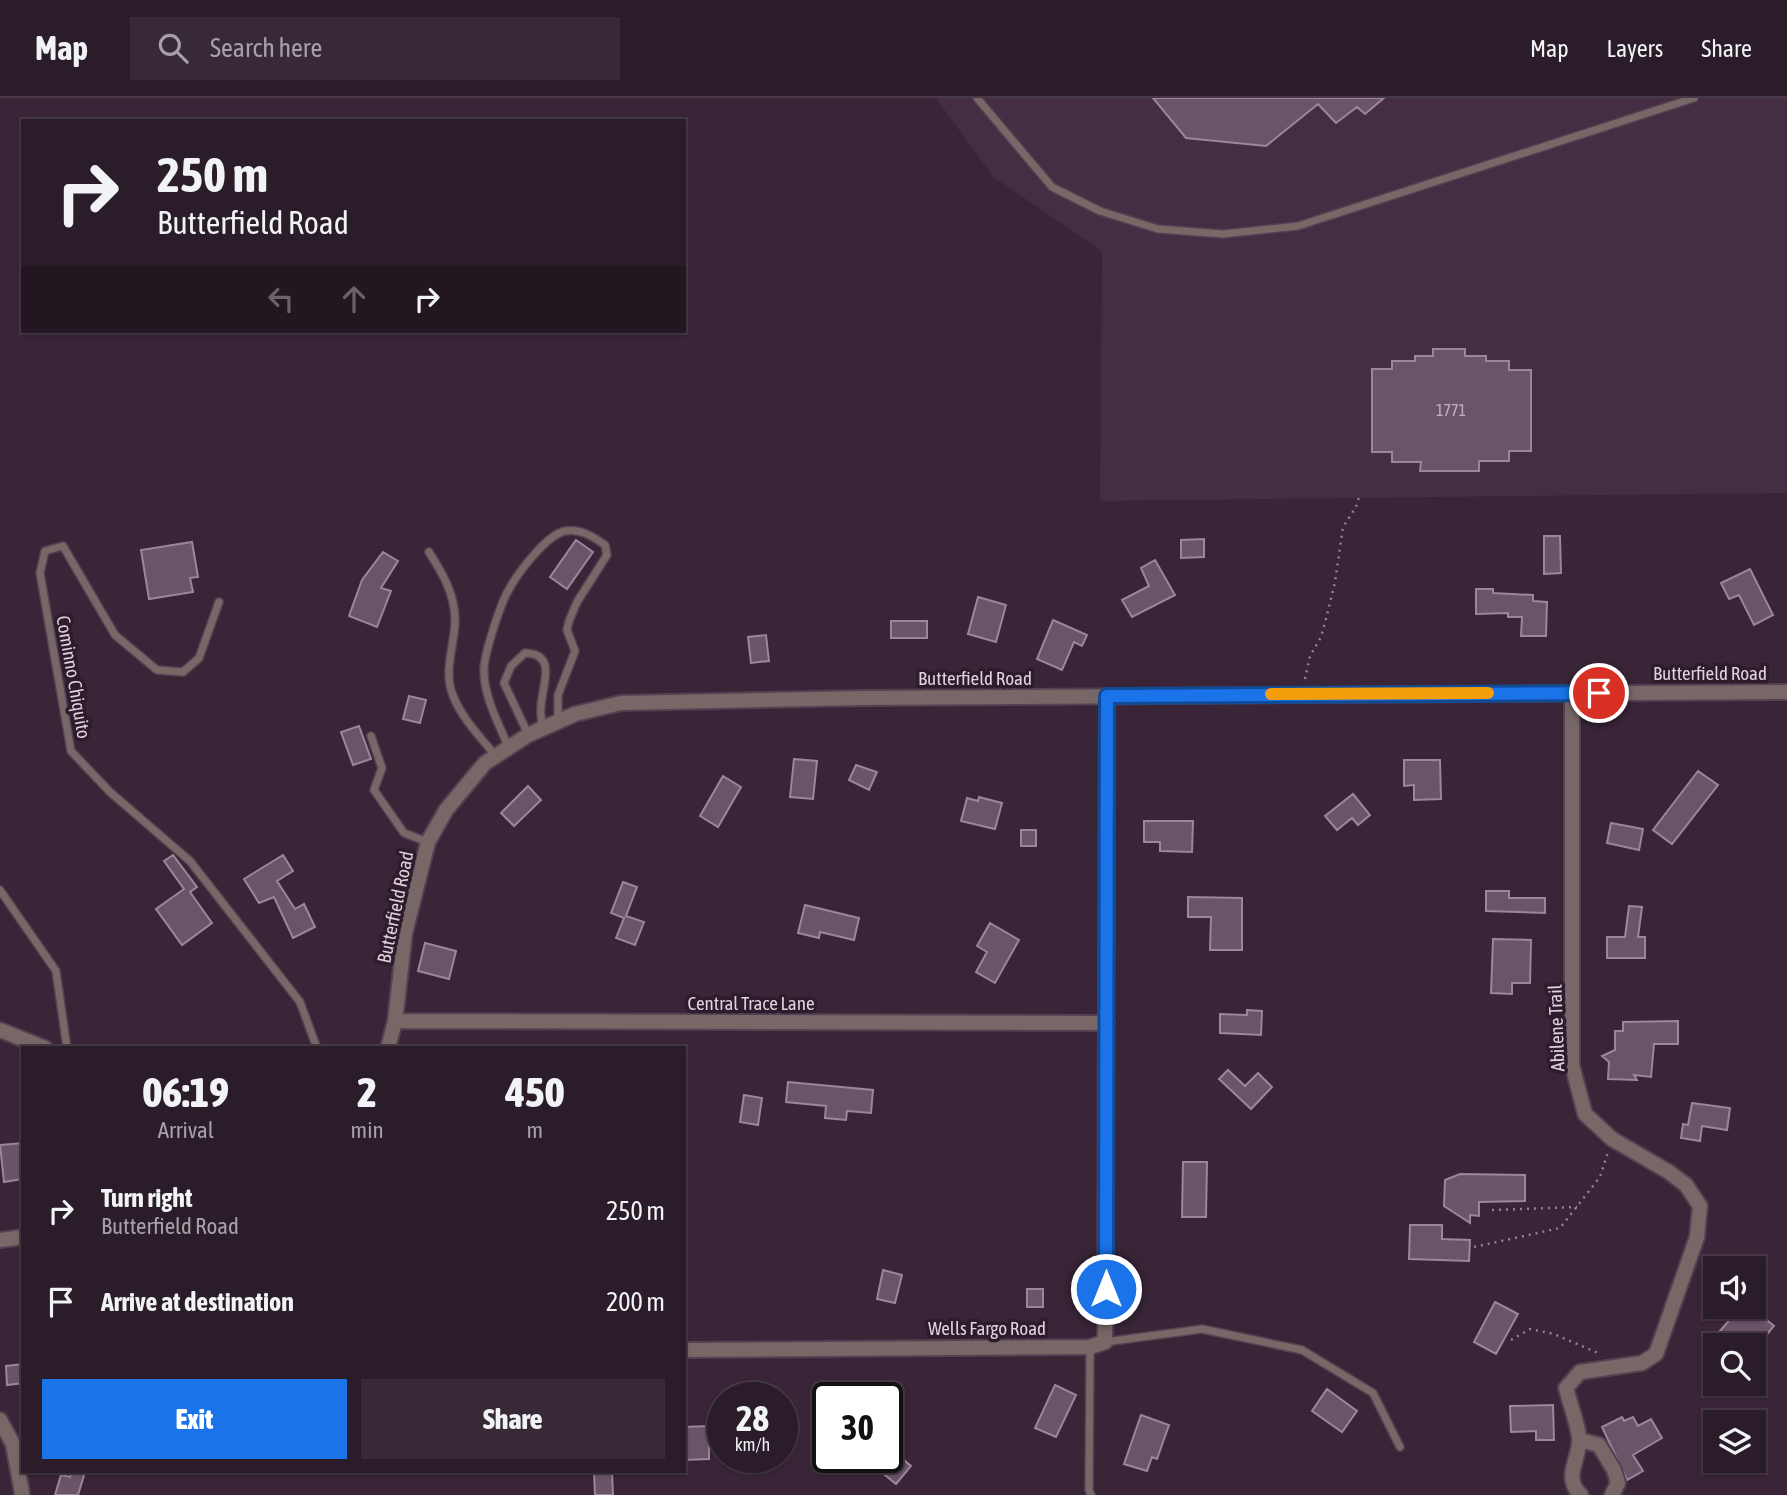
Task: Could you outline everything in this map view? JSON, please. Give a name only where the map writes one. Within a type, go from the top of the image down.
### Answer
[{"type":"street","name":"Butterfield Road","points":[[389,1046],[395,1021],[405,933],[428,842],[446,810],[485,763],[528,735],[575,714],[621,703],[1304,694],[1787,692]]},
{"type":"street","name":"Abilene Trail","points":[[1572,693],[1572,1065],[1585,1114],[1612,1139],[1669,1171],[1686,1185],[1700,1206],[1697,1237],[1656,1354],[1642,1363],[1580,1372],[1566,1388],[1580,1440],[1572,1466],[1576,1490],[1581,1495]]},
{"type":"street","points":[[1105,1342],[1107,696]]},
{"type":"street","name":"Central Trace Lane","points":[[395,1021],[1107,1023]]},
{"type":"street","points":[[0,1031],[40,1046]]},
{"type":"street","points":[[0,1240],[21,1237]]},
{"type":"street","name":"Wells Fargo Road","points":[[686,1350],[1090,1347],[1105,1342]]},
{"type":"street","points":[[0,1420],[13,1444],[22,1493]]},
{"type":"street","points":[[1580,1440],[1599,1445],[1614,1470],[1618,1483],[1612,1495]]},
{"type":"lane","points":[[977,98],[1052,187],[1100,211],[1158,229],[1223,234],[1298,226],[1694,98]]},
{"type":"lane","points":[[509,748],[496,718],[483,670],[494,630],[507,593],[548,539],[565,531],[578,531],[605,545],[607,555],[577,602],[569,621],[567,629],[575,651],[558,695],[558,721]]},
{"type":"lane","name":"Cominno Chiquito","points":[[219,602],[199,658],[183,672],[157,670],[115,635],[63,546],[45,551],[40,573],[71,751],[110,792],[190,861],[300,1002],[316,1046]]},
{"type":"lane","points":[[429,552],[445,578],[453,600],[455,622],[448,673],[452,692],[470,723],[496,756]]},
{"type":"lane","points":[[528,735],[504,683],[511,666],[525,653],[537,656],[545,663],[547,670],[541,704],[542,728]]},
{"type":"lane","points":[[371,736],[382,768],[374,790],[404,833],[428,842]]},
{"type":"lane","points":[[0,890],[56,971],[67,1046]]},
{"type":"lane","points":[[1105,1342],[1202,1329],[1302,1350],[1374,1393],[1400,1447]]},
{"type":"lane","points":[[1090,1347],[1091,1495]]},
{"type":"path","points":[[1304,694],[1305,672],[1310,656],[1321,637],[1335,582],[1343,527],[1356,507],[1360,494]]},
{"type":"path","points":[[1474,1247],[1560,1227],[1600,1177],[1612,1139]]},
{"type":"path","points":[[1492,1210],[1577,1207]]},
{"type":"path","points":[[1511,1340],[1530,1329],[1554,1334],[1623,1365]]},
{"type":"shaded area","points":[[936,98],[1787,98],[1787,493],[1100,501],[1102,251],[993,177]]},
{"type":"building","points":[[1153,98],[1384,98],[1365,114],[1357,107],[1336,123],[1318,104],[1266,146],[1186,138]]},
{"type":"building","points":[[1433,349],[1465,349],[1465,356],[1486,356],[1486,361],[1509,361],[1509,370],[1531,370],[1531,451],[1509,451],[1509,461],[1479,461],[1479,471],[1420,471],[1421,462],[1392,462],[1392,452],[1372,452],[1372,369],[1392,369],[1392,361],[1415,361],[1415,356],[1433,356]]},
{"type":"building","points":[[1544,536],[1560,536],[1561,573],[1544,574]]},
{"type":"building","points":[[1204,539],[1204,557],[1181,558],[1181,540]]},
{"type":"building","points":[[576,540],[593,552],[567,589],[550,577]]},
{"type":"building","points":[[192,542],[198,577],[190,578],[193,592],[149,599],[141,550]]},
{"type":"building","points":[[383,552],[398,561],[381,588],[391,591],[377,627],[349,616],[362,580]]},
{"type":"building","points":[[1155,560],[1175,595],[1132,617],[1122,600],[1149,586],[1141,568]]},
{"type":"building","points":[[1750,569],[1773,615],[1754,625],[1739,595],[1729,599],[1721,583]]},
{"type":"building","points":[[1476,589],[1493,589],[1493,593],[1533,595],[1533,601],[1547,602],[1546,636],[1521,636],[1522,617],[1508,617],[1508,613],[1476,614]]},
{"type":"building","points":[[978,597],[1006,605],[996,642],[968,634]]},
{"type":"building","points":[[1053,620],[1087,635],[1082,646],[1074,642],[1062,670],[1037,659]]},
{"type":"building","points":[[891,621],[927,621],[927,638],[891,638]]},
{"type":"building","points":[[766,635],[769,661],[751,663],[748,637]]},
{"type":"building","points":[[409,696],[426,700],[420,723],[403,719]]},
{"type":"building","points":[[359,726],[371,759],[353,765],[341,732]]},
{"type":"building","points":[[794,759],[817,761],[813,799],[790,797]]},
{"type":"building","points":[[1404,760],[1440,760],[1441,799],[1414,800],[1414,785],[1404,786]]},
{"type":"building","points":[[856,765],[877,772],[869,790],[849,780]]},
{"type":"building","points":[[1698,771],[1718,785],[1672,844],[1653,830]]},
{"type":"building","points":[[723,776],[741,787],[718,827],[700,816]]},
{"type":"building","points":[[528,786],[541,800],[514,826],[501,813]]},
{"type":"building","points":[[1353,794],[1370,815],[1358,825],[1352,818],[1337,830],[1325,816]]},
{"type":"building","points":[[979,797],[1002,803],[995,829],[961,821],[967,798],[978,801]]},
{"type":"building","points":[[1144,821],[1193,821],[1192,852],[1160,851],[1160,842],[1144,842]]},
{"type":"building","points":[[1611,823],[1643,829],[1639,850],[1607,843]]},
{"type":"building","points":[[1021,830],[1036,830],[1036,846],[1021,846]]},
{"type":"building","points":[[173,855],[197,887],[190,892],[212,923],[182,945],[156,909],[184,889],[164,861]]},
{"type":"building","points":[[283,855],[293,871],[277,881],[295,909],[304,904],[315,927],[293,938],[274,897],[259,903],[244,879]]},
{"type":"building","points":[[623,882],[637,887],[626,916],[644,922],[635,945],[616,938],[624,918],[611,913]]},
{"type":"building","points":[[1486,891],[1509,891],[1509,898],[1545,898],[1545,913],[1486,911]]},
{"type":"building","points":[[1188,897],[1242,898],[1242,950],[1210,950],[1211,917],[1188,917]]},
{"type":"building","points":[[805,905],[859,918],[854,940],[820,932],[819,938],[798,933]]},
{"type":"building","points":[[1629,906],[1642,907],[1638,937],[1645,937],[1645,958],[1607,958],[1607,937],[1625,937]]},
{"type":"building","points":[[990,923],[1019,940],[995,983],[976,972],[987,952],[977,946]]},
{"type":"building","points":[[1493,939],[1531,940],[1530,983],[1512,983],[1512,994],[1491,993]]},
{"type":"building","points":[[425,943],[456,951],[449,979],[418,971]]},
{"type":"building","points":[[1247,1010],[1262,1011],[1261,1035],[1220,1033],[1220,1014],[1247,1015]]},
{"type":"building","points":[[1678,1021],[1678,1044],[1654,1044],[1651,1077],[1634,1075],[1637,1080],[1608,1079],[1609,1062],[1602,1056],[1615,1050],[1615,1031],[1623,1031],[1623,1022]]},
{"type":"building","points":[[1228,1070],[1245,1086],[1258,1073],[1272,1087],[1251,1109],[1219,1079]]},
{"type":"building","points":[[788,1082],[873,1090],[871,1113],[847,1111],[846,1120],[825,1118],[826,1106],[786,1102]]},
{"type":"building","points":[[744,1095],[762,1098],[758,1125],[740,1122]]},
{"type":"building","points":[[1692,1103],[1730,1108],[1727,1130],[1702,1126],[1700,1141],[1681,1138],[1683,1124],[1688,1125]]},
{"type":"building","points":[[21,1143],[21,1179],[4,1182],[0,1145]]},
{"type":"building","points":[[1183,1162],[1207,1162],[1206,1217],[1182,1217]]},
{"type":"building","points":[[1460,1174],[1525,1175],[1525,1201],[1479,1202],[1479,1216],[1470,1215],[1470,1223],[1444,1206],[1445,1180]]},
{"type":"building","points":[[1410,1225],[1442,1225],[1442,1239],[1470,1240],[1469,1261],[1409,1259]]},
{"type":"building","points":[[883,1270],[902,1275],[895,1303],[877,1299]]},
{"type":"building","points":[[1027,1289],[1043,1289],[1043,1307],[1027,1307]]},
{"type":"building","points":[[1495,1302],[1518,1314],[1496,1354],[1474,1342]]},
{"type":"building","points":[[1730,1319],[1765,1319],[1774,1326],[1766,1335],[1766,1333],[1719,1332]]},
{"type":"building","points":[[21,1364],[21,1383],[7,1385],[6,1366]]},
{"type":"building","points":[[1055,1385],[1076,1395],[1056,1437],[1035,1428]]},
{"type":"building","points":[[1327,1389],[1357,1411],[1342,1432],[1312,1411]]},
{"type":"building","points":[[1553,1405],[1554,1440],[1536,1440],[1536,1431],[1511,1432],[1510,1406]]},
{"type":"building","points":[[1141,1415],[1169,1425],[1157,1459],[1152,1457],[1147,1471],[1124,1464]]},
{"type":"building","points":[[1622,1417],[1624,1421],[1633,1417],[1638,1426],[1651,1419],[1662,1438],[1633,1455],[1643,1471],[1627,1480],[1602,1427]]},
{"type":"building","points":[[707,1426],[707,1459],[686,1460],[686,1427]]},
{"type":"building","points":[[903,1459],[911,1466],[896,1484],[882,1473],[903,1473]]},
{"type":"building","points":[[72,1473],[85,1473],[78,1495],[55,1495],[61,1475],[70,1477]]},
{"type":"building","points":[[594,1473],[612,1473],[613,1495],[595,1495]]},
{"type":"slow traffic","points":[[1271,694],[1488,693]]},
{"type":"route","points":[[1106,1289],[1107,696],[1599,693]]}]
